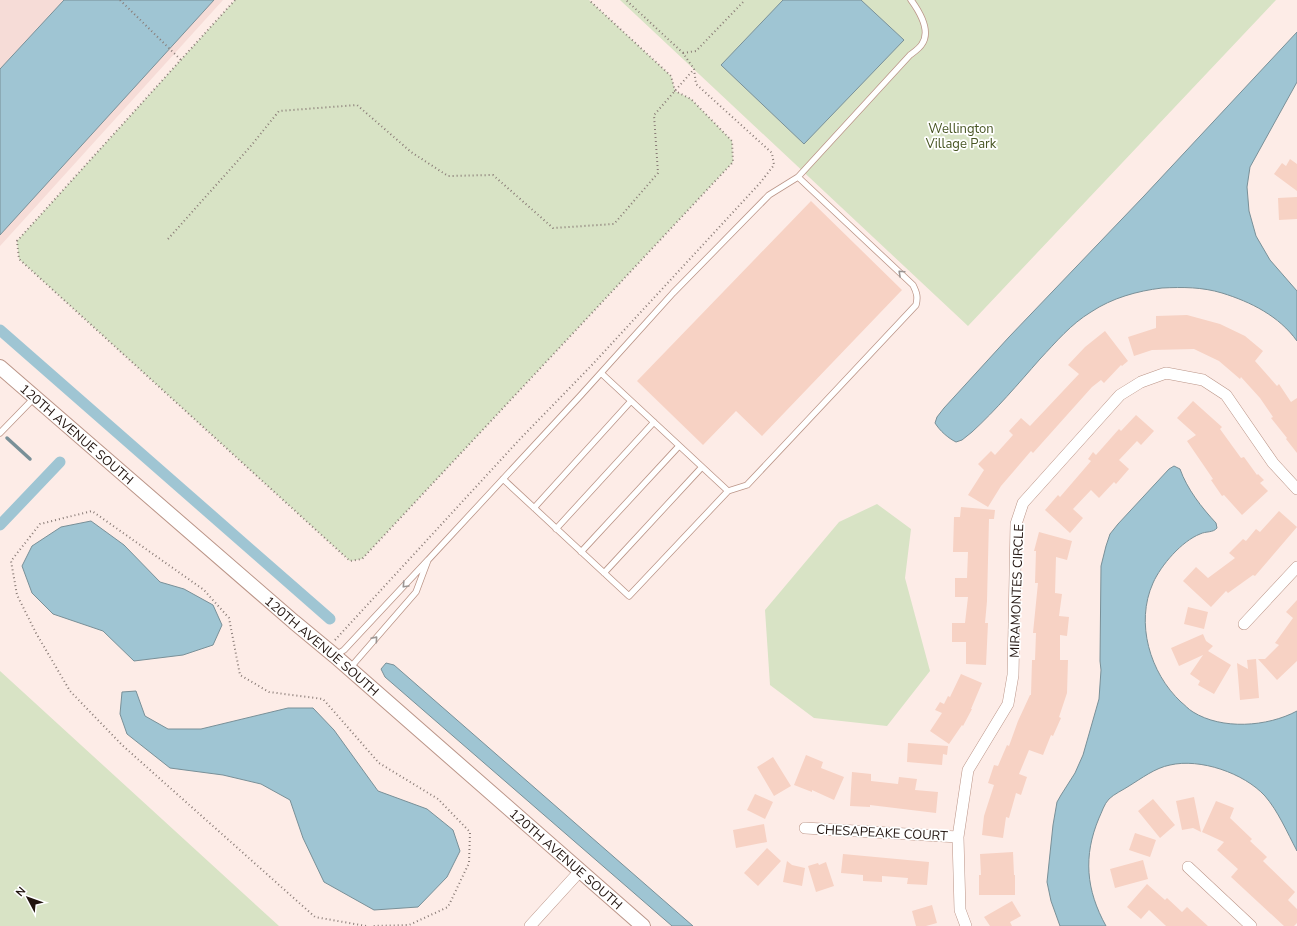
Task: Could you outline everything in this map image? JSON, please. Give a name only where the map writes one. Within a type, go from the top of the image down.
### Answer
[{"type":"street","name":"120TH AVENUE SOUTH","points":[[0,367],[349,668],[643,926]]},
{"type":"street","name":"MIRAMONTES CIRCLE","points":[[966,926],[960,910],[958,837],[968,770],[1008,704],[1013,675],[1016,524],[1023,504],[1120,396],[1141,382],[1166,373],[1203,380],[1226,395],[1273,463],[1297,489]]},
{"type":"street","points":[[1244,624],[1297,567]]},
{"type":"street","name":"CHESAPEAKE COURT","points":[[805,828],[958,837]]},
{"type":"street","points":[[1188,867],[1251,926]]},
{"type":"street","points":[[530,926],[580,871]]},
{"type":"lane","points":[[335,656],[344,650],[674,293],[770,195],[798,177],[910,55],[922,44],[926,29],[918,9],[911,0]]},
{"type":"lane","points":[[503,479],[629,596],[728,491],[747,485],[916,305],[917,293],[913,285],[798,177]]},
{"type":"lane","points":[[601,373],[728,491]]},
{"type":"lane","points":[[0,433],[35,397]]},
{"type":"lane","points":[[534,508],[631,401]]},
{"type":"lane","points":[[556,528],[654,422]]},
{"type":"lane","points":[[581,552],[680,446]]},
{"type":"lane","points":[[604,573],[702,467]]},
{"type":"lane","points":[[349,668],[416,592],[428,560]]},
{"type":"path","points":[[120,0],[181,60]]},
{"type":"path","points":[[235,0],[17,241],[19,259],[350,561],[362,559],[733,162],[732,140],[691,99],[675,91],[670,76],[589,0]]},
{"type":"path","points":[[334,641],[520,439],[591,366],[755,188],[774,165],[772,153],[696,84],[694,70],[683,53],[626,0]]},
{"type":"path","points":[[683,53],[696,51],[745,0]]},
{"type":"path","points":[[168,240],[250,147],[279,111],[357,105],[411,152],[448,176],[464,177],[493,175],[553,228],[614,224],[658,173],[654,115],[694,70]]},
{"type":"path","points":[[366,926],[315,917],[122,745],[70,691],[36,633],[17,595],[11,560],[40,524],[92,511],[204,590],[229,618],[240,675],[268,692],[323,699],[379,763],[438,799],[470,832],[469,863],[448,907],[409,925],[374,926]]},
{"type":"shaded area","points":[[0,0],[223,0],[0,246]]},
{"type":"green space","points":[[235,0],[589,0],[671,76],[675,91],[691,99],[732,141],[733,162],[362,559],[350,561],[19,259],[17,241]]},
{"type":"green space","name":"Wellington Village Park","points":[[620,0],[1276,0],[968,326]]},
{"type":"green space","points":[[877,504],[911,529],[905,578],[930,671],[887,726],[814,718],[770,685],[765,610],[839,522]]},
{"type":"green space","points":[[0,671],[279,926],[0,926]]},
{"type":"water","points":[[64,0],[214,0],[0,235],[0,69]]},
{"type":"water","points":[[783,0],[861,0],[904,40],[804,144],[721,65]]},
{"type":"water","points":[[1297,32],[1297,82],[1250,167],[1247,187],[1249,211],[1256,236],[1270,260],[1297,291],[1297,341],[1282,324],[1264,311],[1222,293],[1192,288],[1162,288],[1134,293],[1099,307],[1077,322],[1052,346],[990,415],[962,440],[956,442],[944,434],[935,423],[937,417],[944,408],[1009,337],[1144,196]]},
{"type":"water","points":[[1174,466],[1180,469],[1191,491],[1200,505],[1216,523],[1217,528],[1214,531],[1205,532],[1193,537],[1179,548],[1161,569],[1153,583],[1145,614],[1149,647],[1161,677],[1170,690],[1190,710],[1205,718],[1231,724],[1259,723],[1297,711],[1297,851],[1270,802],[1246,780],[1221,769],[1208,766],[1182,763],[1164,766],[1111,797],[1106,803],[1099,818],[1091,846],[1089,873],[1094,899],[1106,926],[1060,926],[1051,901],[1047,882],[1053,825],[1057,802],[1075,773],[1083,755],[1099,699],[1101,670],[1101,566],[1110,534],[1169,469]]},
{"type":"water","points":[[91,521],[124,545],[160,582],[184,589],[213,605],[222,625],[213,645],[183,655],[134,661],[103,631],[53,614],[32,593],[22,566],[32,546],[61,527]]},
{"type":"water","points":[[386,663],[394,665],[693,926],[672,926],[385,677],[381,669]]},
{"type":"water","points":[[136,691],[145,716],[168,729],[201,729],[288,708],[313,708],[334,730],[378,791],[427,809],[453,830],[460,851],[447,877],[418,907],[374,910],[324,882],[303,838],[290,800],[261,784],[223,775],[170,768],[127,734],[120,714],[122,692]]},
{"type":"building","points":[[1290,159],[1297,164],[1297,191],[1274,174],[1282,163],[1286,166]]},
{"type":"building","points":[[1297,197],[1297,219],[1279,220],[1278,198]]},
{"type":"building","points":[[811,201],[902,290],[762,436],[736,411],[703,445],[637,381]]},
{"type":"building","points":[[1187,315],[1220,324],[1245,336],[1263,351],[1255,361],[1277,386],[1279,384],[1291,402],[1297,398],[1297,453],[1271,418],[1273,417],[1260,398],[1241,377],[1240,379],[1219,361],[1194,349],[1152,350],[1134,356],[1128,337],[1156,328],[1156,316]]},
{"type":"building","points":[[1105,331],[1128,361],[1122,366],[1121,365],[1104,383],[1101,380],[1092,387],[1033,453],[1031,451],[1001,486],[988,507],[968,495],[984,470],[978,464],[991,451],[995,455],[1013,435],[1009,431],[1021,418],[1030,426],[1079,374],[1068,365],[1085,347]]},
{"type":"building","points":[[1193,401],[1222,427],[1220,429],[1241,458],[1244,457],[1257,475],[1258,474],[1264,480],[1260,483],[1268,491],[1242,515],[1224,495],[1222,496],[1211,480],[1213,479],[1187,441],[1196,435],[1177,418]]},
{"type":"building","points":[[1136,415],[1154,431],[1141,445],[1137,441],[1119,460],[1129,469],[1116,484],[1114,482],[1099,498],[1091,490],[1073,509],[1083,518],[1070,533],[1045,510],[1058,495],[1060,497],[1091,461],[1088,459],[1093,452],[1096,455],[1119,429],[1121,431]]},
{"type":"building","points":[[961,507],[995,510],[994,519],[989,519],[985,623],[988,623],[986,665],[966,664],[966,642],[952,642],[952,623],[965,623],[968,597],[955,597],[955,578],[967,578],[968,552],[953,552],[954,517],[960,517]]},
{"type":"building","points":[[1279,511],[1297,527],[1255,576],[1253,575],[1228,593],[1226,591],[1211,607],[1183,581],[1196,567],[1208,578],[1235,558],[1229,553],[1243,539],[1246,541],[1256,529],[1260,532]]},
{"type":"building","points":[[1039,532],[1072,541],[1067,560],[1056,557],[1055,593],[1062,594],[1059,616],[1069,617],[1067,636],[1060,635],[1060,660],[1068,660],[1067,693],[1059,717],[1061,718],[1053,736],[1051,735],[1043,755],[1029,750],[1019,774],[1027,777],[1021,795],[1016,793],[1009,818],[1006,817],[1003,838],[982,835],[984,816],[994,785],[988,783],[994,765],[998,766],[1007,745],[1009,746],[1018,721],[1031,695],[1032,660],[1035,660],[1036,633],[1033,633],[1038,583],[1035,583],[1036,551],[1034,551]]},
{"type":"building","points":[[1297,600],[1297,661],[1277,680],[1258,659],[1265,659],[1279,645],[1275,643],[1293,618],[1286,612]]},
{"type":"building","points":[[1188,607],[1208,612],[1204,629],[1184,624]]},
{"type":"building","points":[[1203,634],[1206,641],[1213,646],[1208,651],[1231,665],[1214,694],[1198,685],[1200,681],[1190,674],[1203,655],[1179,666],[1171,648]]},
{"type":"building","points":[[1256,659],[1259,698],[1240,700],[1237,663],[1248,669],[1247,660]]},
{"type":"building","points":[[961,674],[982,683],[972,709],[963,726],[962,725],[949,744],[930,731],[942,713],[935,710],[940,702],[944,704],[948,696],[950,697]]},
{"type":"building","points":[[908,743],[948,746],[947,755],[943,754],[942,765],[907,762]]},
{"type":"building","points":[[806,755],[823,762],[821,768],[844,777],[834,800],[812,790],[812,792],[794,785]]},
{"type":"building","points":[[773,757],[791,786],[774,796],[757,767]]},
{"type":"building","points":[[852,772],[871,774],[871,781],[898,784],[899,777],[917,779],[915,790],[938,792],[936,813],[870,805],[870,807],[850,806]]},
{"type":"building","points":[[755,794],[773,802],[765,819],[747,810]]},
{"type":"building","points":[[1194,797],[1201,832],[1193,828],[1182,830],[1176,801]]},
{"type":"building","points":[[1153,799],[1175,825],[1160,838],[1138,811]]},
{"type":"building","points":[[1216,801],[1234,808],[1230,818],[1252,839],[1250,841],[1267,857],[1263,861],[1295,892],[1288,900],[1297,909],[1297,923],[1294,926],[1284,926],[1231,877],[1238,869],[1217,850],[1224,842],[1202,832]]},
{"type":"building","points":[[764,824],[767,842],[736,848],[733,830]]},
{"type":"building","points":[[1135,833],[1156,840],[1150,857],[1129,850]]},
{"type":"building","points":[[767,848],[781,861],[758,886],[744,873]]},
{"type":"building","points":[[1013,852],[1015,895],[979,895],[979,875],[981,875],[980,854]]},
{"type":"building","points":[[843,854],[929,862],[927,885],[907,884],[908,878],[882,876],[882,882],[863,881],[863,875],[841,873]]},
{"type":"building","points":[[1143,860],[1148,879],[1115,888],[1110,869]]},
{"type":"building","points":[[787,861],[792,865],[805,868],[802,886],[783,882]]},
{"type":"building","points":[[826,862],[834,886],[816,892],[808,866],[818,863],[819,865]]},
{"type":"building","points":[[1147,884],[1165,900],[1167,898],[1182,912],[1187,907],[1208,926],[1166,926],[1149,910],[1141,919],[1127,907]]},
{"type":"building","points":[[1012,901],[1021,916],[1010,922],[1012,926],[990,926],[984,917]]},
{"type":"building","points":[[932,905],[937,923],[926,926],[916,926],[912,911]]},
{"type":"waterway","points":[[0,330],[330,619]]},
{"type":"waterway","points":[[7,438],[30,459]]},
{"type":"waterway","points":[[0,525],[60,462]]}]
